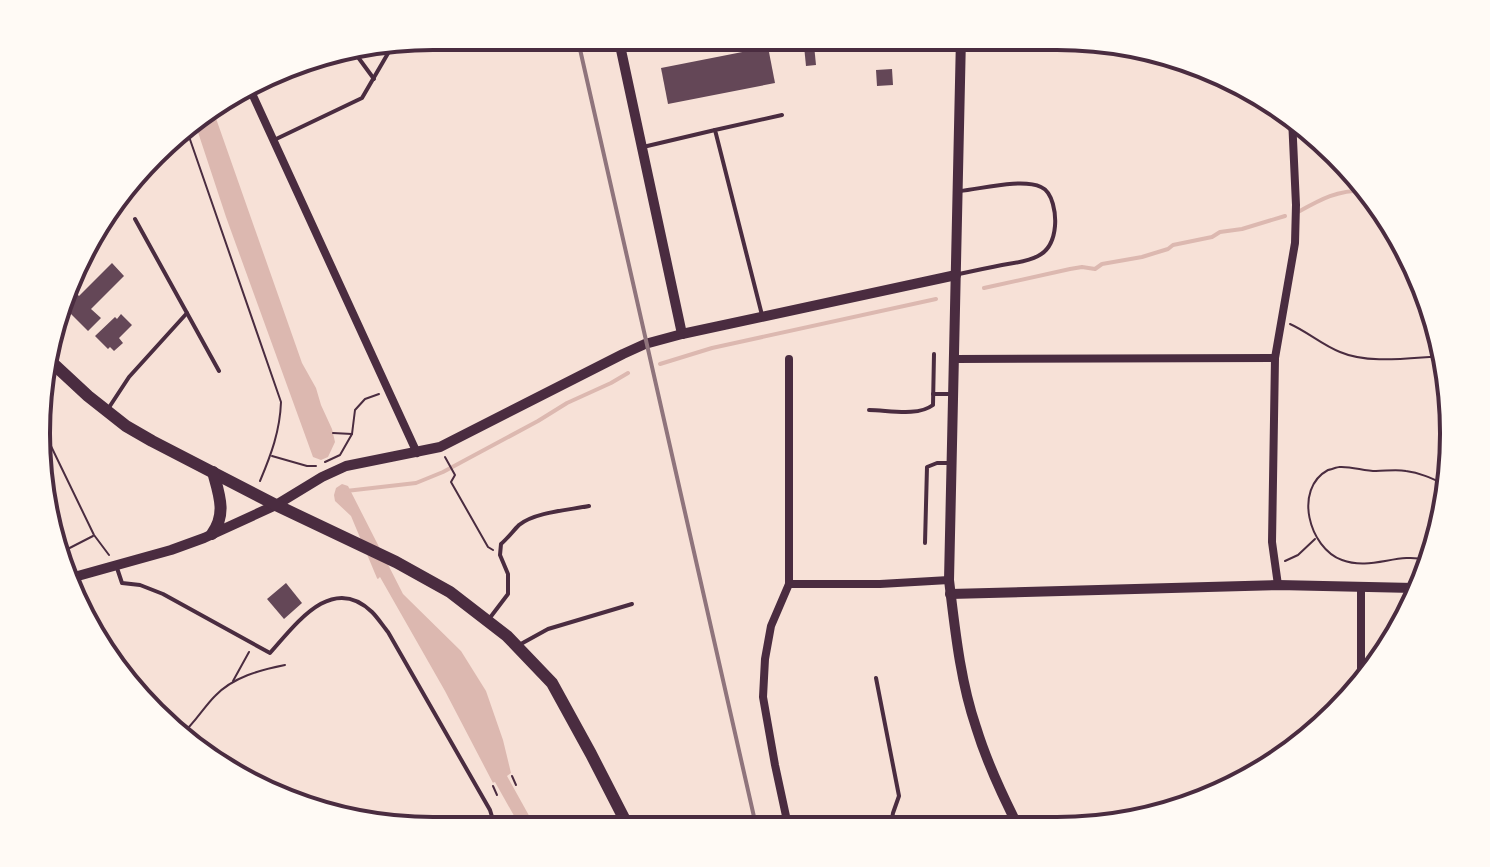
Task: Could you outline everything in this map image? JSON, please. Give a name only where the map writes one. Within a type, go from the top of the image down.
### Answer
[{"type":"main road","points":[[56,366],[126,426],[276,505],[396,562],[450,592],[487,620],[552,683],[623,817]]},
{"type":"main road","points":[[212,534],[220,516],[222,501],[213,472]]},
{"type":"street","points":[[621,50],[682,334]]},
{"type":"street","points":[[961,50],[949,580],[958,652],[975,725],[999,790],[1013,817]]},
{"type":"street","points":[[253,96],[417,453]]},
{"type":"street","points":[[1278,585],[1272,542],[1275,358],[1295,243],[1293,131]]},
{"type":"street","points":[[78,576],[171,550],[212,534],[276,505],[346,466],[417,453],[452,442],[645,344],[956,275]]},
{"type":"street","points":[[955,359],[1275,358]]},
{"type":"street","points":[[786,817],[763,697],[771,626],[789,584],[789,359]]},
{"type":"street","points":[[789,584],[949,580]]},
{"type":"street","points":[[950,594],[1278,585],[1407,588]]},
{"type":"street","points":[[1361,587],[1361,667]]},
{"type":"lane","points":[[273,140],[362,98],[389,53]]},
{"type":"lane","points":[[358,57],[374,79]]},
{"type":"lane","points":[[642,147],[782,115]]},
{"type":"lane","points":[[715,130],[763,317]]},
{"type":"lane","points":[[956,275],[1039,256],[1049,247],[1055,235],[1056,220],[1048,193],[1041,187],[1028,184],[958,191]]},
{"type":"lane","points":[[135,219],[219,371]]},
{"type":"lane","points":[[107,411],[129,377],[187,313]]},
{"type":"lane","points":[[869,410],[920,411],[930,408],[933,405],[934,354]]},
{"type":"lane","points":[[933,394],[954,395]]},
{"type":"lane","points":[[925,543],[927,467],[952,463]]},
{"type":"lane","points":[[487,620],[508,594],[508,574],[500,555],[501,544],[521,524],[544,514],[589,506]]},
{"type":"lane","points":[[117,566],[122,583],[140,585],[163,594],[270,653],[322,601],[344,597],[361,604],[388,632],[492,817]]},
{"type":"lane","points":[[517,646],[548,629],[632,604]]},
{"type":"lane","points":[[876,678],[899,796],[892,817]]},
{"type":"path","points":[[189,138],[281,402],[280,426],[255,493]]},
{"type":"path","points":[[1281,321],[1352,356],[1369,359],[1432,357]]},
{"type":"path","points":[[270,456],[316,466],[340,455],[352,434],[355,410],[365,399],[388,390]]},
{"type":"path","points":[[333,433],[352,434]]},
{"type":"path","points":[[50,445],[94,535],[117,566]]},
{"type":"path","points":[[447,461],[455,475],[451,482],[488,547],[500,555]]},
{"type":"path","points":[[1420,558],[1374,564],[1339,560],[1316,539],[1311,528],[1311,492],[1319,477],[1340,467],[1376,471],[1397,469],[1437,481]]},
{"type":"path","points":[[68,549],[94,535]]},
{"type":"path","points":[[1275,565],[1298,555],[1316,539]]},
{"type":"path","points":[[233,682],[254,644]]},
{"type":"path","points":[[189,729],[215,695],[233,682],[255,672],[285,665]]},
{"type":"path","points":[[512,776],[516,785]]},
{"type":"path","points":[[493,786],[497,795]]},
{"type":"shaded area","points":[[216,118],[302,363],[316,388],[332,429],[335,442],[328,457],[321,460],[313,457],[198,131]]},
{"type":"shaded area","points":[[342,484],[348,486],[403,594],[461,651],[486,691],[503,740],[511,773],[507,776],[530,817],[515,817],[495,782],[492,783],[379,583],[351,516],[335,501],[336,488]]},
{"type":"pier","points":[[372,576],[380,577],[445,691],[493,783],[491,787],[488,785]]},
{"type":"building","points":[[753,50],[769,50],[775,83],[668,104],[661,68]]},
{"type":"building","points":[[804,50],[814,50],[816,65],[806,66]]},
{"type":"building","points":[[892,69],[893,85],[877,86],[876,70]]},
{"type":"building","points":[[112,263],[124,276],[91,309],[101,318],[88,331],[69,312],[76,293],[79,296]]},
{"type":"building","points":[[121,314],[132,325],[119,338],[123,343],[114,351],[95,336]]},
{"type":"building","points":[[286,583],[302,603],[284,619],[267,599]]},
{"type":"waterway","points":[[1298,212],[1330,196],[1354,191]]},
{"type":"waterway","points":[[984,288],[1070,269],[1095,269],[1102,264],[1142,257],[1173,245],[1285,216]]},
{"type":"waterway","points":[[660,364],[712,348],[936,299]]},
{"type":"waterway","points":[[346,491],[416,483],[443,472],[628,373]]},
{"type":"railway","points":[[580,50],[754,817]]}]
